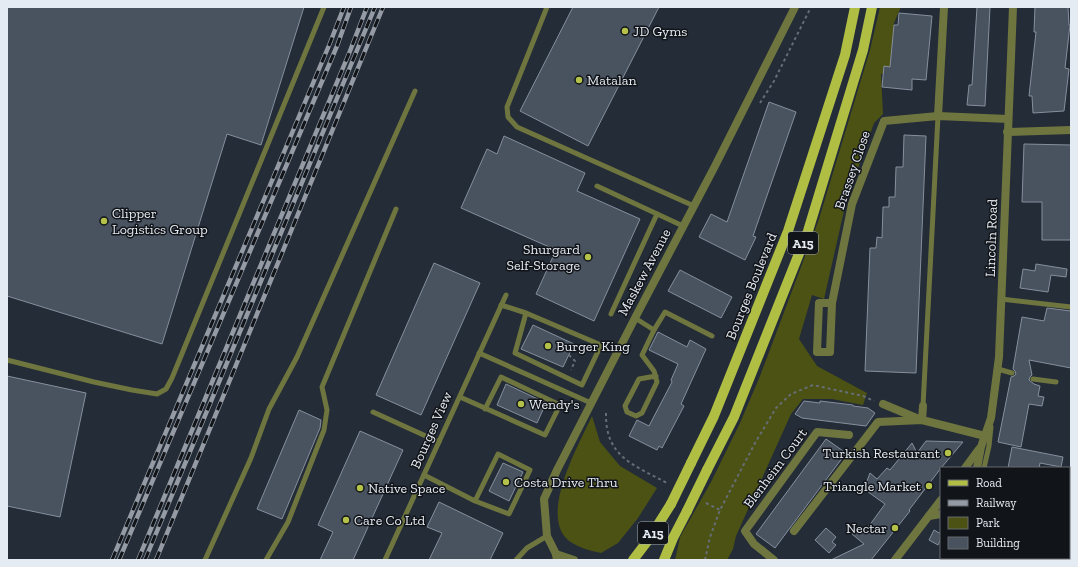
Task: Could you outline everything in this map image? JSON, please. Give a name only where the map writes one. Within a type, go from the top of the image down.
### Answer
[{"type":"main road","name":"Bourges Boulevard","points":[[633,560],[649,539],[671,504],[714,416],[788,231],[845,54],[855,7]]},
{"type":"main road","name":"A15","points":[[664,560],[673,538],[734,417],[808,230],[863,50],[872,7]]},
{"type":"street","name":"Maskew Avenue","points":[[574,560],[556,557],[547,536],[544,499],[591,403],[694,206],[795,7]]},
{"type":"street","points":[[938,116],[944,7]]},
{"type":"street","name":"Lincoln Road","points":[[976,467],[981,447],[991,418],[1000,357],[1007,132],[1013,7]]},
{"type":"street","name":"Brassey Close","points":[[832,303],[819,302],[817,352],[830,352],[832,303],[852,204],[884,121],[938,116],[1008,119]]},
{"type":"street","points":[[1007,132],[1071,130]]},
{"type":"street","points":[[883,404],[922,420],[985,436]]},
{"type":"street","points":[[922,406],[922,420]]},
{"type":"street","points":[[794,531],[878,422],[922,420]]},
{"type":"street","name":"Blenheim Court","points":[[774,560],[754,544],[744,531],[817,432],[849,435]]},
{"type":"street","points":[[966,467],[981,447]]},
{"type":"street","points":[[895,560],[940,501]]},
{"type":"street","points":[[929,516],[940,514]]},
{"type":"lane","points":[[7,360],[132,390],[157,394],[166,390],[324,7]]},
{"type":"lane","points":[[547,7],[507,107],[508,117],[517,127],[694,206]]},
{"type":"lane","points":[[205,560],[251,458],[269,409],[297,357],[415,91]]},
{"type":"lane","points":[[922,406],[938,116]]},
{"type":"lane","points":[[597,186],[683,226]]},
{"type":"lane","points":[[266,560],[288,522],[324,430],[327,410],[322,387],[396,209]]},
{"type":"lane","points":[[611,314],[657,214]]},
{"type":"lane","name":"Bourges View","points":[[385,560],[506,295]]},
{"type":"lane","points":[[1001,300],[1071,308]]},
{"type":"lane","points":[[502,304],[526,313],[601,345],[582,385],[515,353],[526,313]]},
{"type":"lane","points":[[656,376],[639,379],[625,406],[627,412],[636,416],[642,413],[657,382],[656,376],[654,371],[642,355],[654,330],[665,312],[712,336]]},
{"type":"lane","points":[[635,318],[654,330]]},
{"type":"lane","points":[[480,353],[591,403]]},
{"type":"lane","points":[[998,369],[1012,373]]},
{"type":"lane","points":[[460,397],[485,409],[545,435],[560,405],[501,377],[485,409]]},
{"type":"lane","points":[[1033,379],[1056,382]]},
{"type":"lane","points":[[373,412],[439,442]]},
{"type":"lane","points":[[984,467],[989,446],[991,418]]},
{"type":"lane","points":[[424,475],[475,501],[508,514],[530,470],[498,454],[475,501]]},
{"type":"lane","points":[[516,560],[527,548],[547,536]]},
{"type":"path","points":[[760,102],[774,81],[811,7]]},
{"type":"path","points":[[569,355],[575,361]]},
{"type":"path","points":[[705,560],[710,537],[720,510],[755,443],[776,408],[791,394],[813,385],[863,396],[883,404]]},
{"type":"path","points":[[606,413],[606,428],[612,445],[624,459],[667,483]]},
{"type":"path","points":[[706,503],[720,510]]},
{"type":"green space","points":[[880,7],[901,7],[894,23],[893,73],[881,74],[883,114],[874,123],[846,202],[824,299],[812,295],[799,339],[817,366],[867,393],[863,405],[832,399],[803,399],[791,414],[736,536],[733,549],[727,560],[675,560],[680,537],[711,482],[740,423],[760,376],[819,219],[870,50]]},
{"type":"green space","points":[[592,416],[600,442],[620,466],[657,488],[638,518],[618,543],[601,553],[582,548],[572,543],[565,537],[559,525],[558,510],[560,494],[565,476]]},
{"type":"building","name":"Clipper Logistics Group","points":[[7,7],[304,7],[261,145],[227,134],[162,344],[7,296]]},
{"type":"building","name":"Matalan","points":[[573,7],[659,7],[588,146],[520,111]]},
{"type":"building","points":[[977,7],[990,7],[985,106],[967,105],[969,85],[972,85]]},
{"type":"building","points":[[1035,7],[1068,7],[1070,25],[1065,68],[1069,69],[1064,111],[1033,113],[1032,96],[1029,96],[1036,32],[1034,32]]},
{"type":"building","points":[[899,13],[932,16],[926,80],[912,79],[912,90],[882,87],[884,66],[890,67],[894,25],[898,25]]},
{"type":"building","points":[[769,102],[796,112],[753,236],[756,237],[745,260],[699,237],[711,214],[727,222]]},
{"type":"building","points":[[904,135],[926,136],[916,373],[865,371],[870,248],[876,248],[877,237],[882,238],[883,207],[889,207],[889,197],[895,197],[896,167],[903,167]]},
{"type":"building","points":[[504,136],[585,173],[577,191],[640,219],[594,321],[536,294],[556,250],[461,208],[487,149],[497,154]]},
{"type":"building","points":[[1024,144],[1071,145],[1071,240],[1042,240],[1042,202],[1022,202]]},
{"type":"building","points":[[434,263],[480,283],[421,415],[376,395]]},
{"type":"building","points":[[1036,264],[1067,269],[1066,277],[1051,275],[1048,292],[1020,288],[1023,269],[1035,271]]},
{"type":"building","points":[[680,270],[732,297],[721,318],[668,291]]},
{"type":"building","points":[[1047,308],[1071,311],[1071,368],[1029,360],[1032,375],[1029,380],[1040,386],[1038,396],[1044,397],[1042,406],[1029,404],[1021,447],[998,442],[1011,377],[1016,374],[1013,369],[1022,317],[1044,321]]},
{"type":"building","name":"Burger King","points":[[533,325],[574,344],[563,367],[521,349]]},
{"type":"building","points":[[658,332],[687,347],[690,340],[706,349],[681,404],[684,406],[662,448],[659,446],[657,450],[629,436],[637,420],[649,426],[672,382],[671,380],[678,364],[649,350]]},
{"type":"building","points":[[7,376],[86,393],[60,517],[7,506]]},
{"type":"building","name":"Wendy's","points":[[506,384],[546,403],[537,423],[497,405]]},
{"type":"building","points":[[804,401],[820,403],[820,401],[853,405],[868,408],[875,413],[866,426],[802,418],[795,414]]},
{"type":"building","points":[[299,410],[321,420],[320,428],[282,519],[257,509]]},
{"type":"building","points":[[360,431],[403,450],[353,560],[320,560],[333,532],[318,525]]},
{"type":"building","points":[[826,439],[846,453],[775,548],[756,534]]},
{"type":"building","points":[[926,441],[963,442],[942,467],[940,467],[940,469],[909,510],[910,511],[871,560],[831,560],[864,544],[852,534],[869,526],[885,504],[864,489],[870,473],[877,479],[887,468],[890,470],[912,443],[917,453]]},
{"type":"building","points":[[1012,447],[1063,457],[1061,467],[1040,463],[1039,467],[1008,467]]},
{"type":"building","name":"Costa Drive Thru","points":[[503,463],[523,472],[509,501],[489,491]]},
{"type":"building","points":[[439,502],[503,533],[490,560],[429,560],[442,533],[427,527]]},
{"type":"building","points":[[826,528],[836,537],[832,542],[836,545],[829,553],[815,540]]},
{"type":"building","points":[[934,530],[940,533],[940,541],[938,545],[929,540]]},
{"type":"railway","points":[[112,560],[344,7]]},
{"type":"railway","points":[[119,560],[337,46],[351,7]]},
{"type":"railway","points":[[138,560],[367,7]]},
{"type":"railway","points":[[145,560],[375,7]]},
{"type":"railway","points":[[156,560],[383,7]]},
{"type":"place","name":"JD Gyms","points":[[625,31]]},
{"type":"place","name":"Matalan","points":[[579,80]]},
{"type":"place","name":"Clipper Logistics Group","points":[[104,221]]},
{"type":"place","name":"Shurgard Self-Storage","points":[[588,257]]},
{"type":"place","name":"Burger King","points":[[548,346]]},
{"type":"place","name":"Wendy's","points":[[521,404]]},
{"type":"place","name":"Turkish Restaurant","points":[[948,453]]},
{"type":"place","name":"Costa Drive Thru","points":[[506,482]]},
{"type":"place","name":"Triangle Market","points":[[929,486]]},
{"type":"place","name":"Native Space","points":[[360,488]]},
{"type":"place","name":"Care Co Ltd","points":[[346,520]]},
{"type":"place","name":"Nectar","points":[[895,528]]}]
